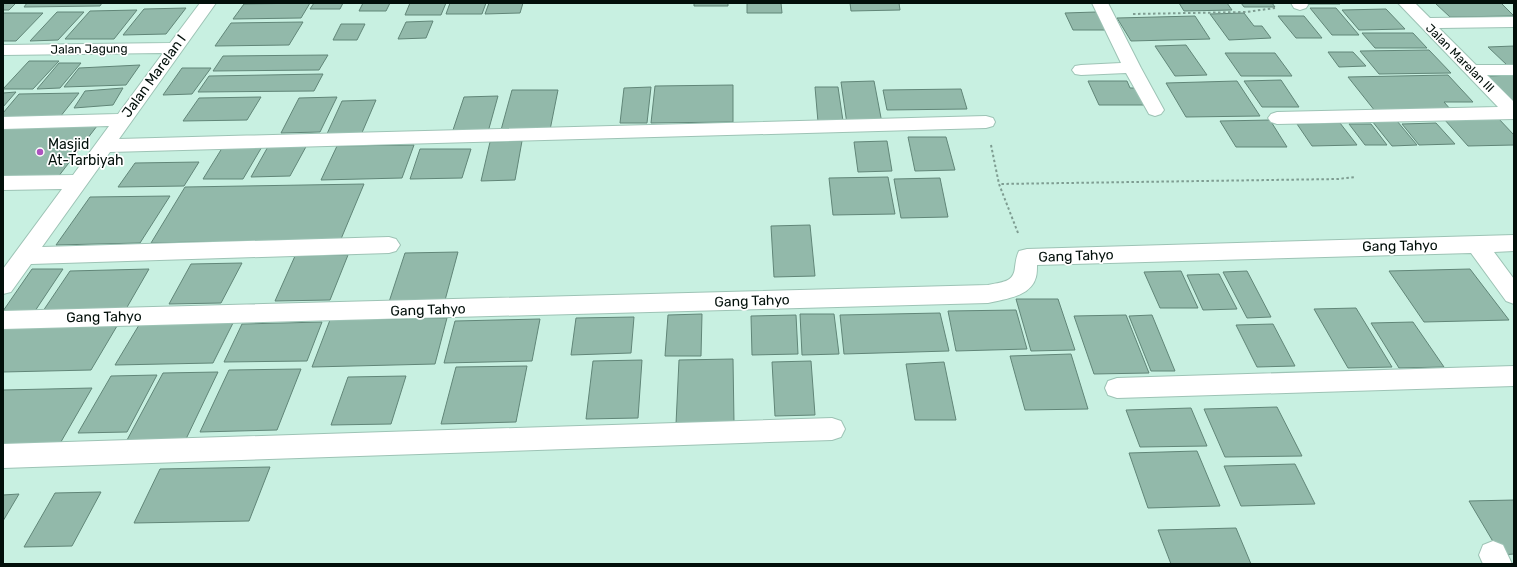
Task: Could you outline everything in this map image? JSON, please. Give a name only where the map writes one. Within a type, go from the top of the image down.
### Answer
[{"type":"street","name":"Jalan Marelan I","points":[[3,285],[208,3]]},
{"type":"street","name":"Jalan Marelan III","points":[[1406,3],[1514,112]]},
{"type":"street","points":[[1103,9],[1132,68],[1155,110]]},
{"type":"street","points":[[1425,23],[1511,29]]},
{"type":"street","points":[[1440,38],[1511,29]]},
{"type":"street","name":"Jalan Jagung","points":[[3,50],[174,48]]},
{"type":"street","points":[[1081,70],[1132,68]]},
{"type":"street","points":[[1471,70],[1514,70]]},
{"type":"street","points":[[1277,118],[1514,112]]},
{"type":"street","points":[[3,123],[122,120]]},
{"type":"street","points":[[104,146],[986,122]]},
{"type":"street","points":[[3,183],[78,182]]},
{"type":"street","name":"Gang Tahyo","points":[[3,320],[365,312],[988,294],[1016,287],[1025,278],[1027,257],[1514,243]]},
{"type":"street","points":[[24,256],[388,244]]},
{"type":"street","points":[[1477,245],[1514,295]]},
{"type":"street","points":[[1117,388],[1514,376]]},
{"type":"street","points":[[3,456],[832,429]]},
{"type":"path","points":[[1103,9],[1246,12],[1299,4]]},
{"type":"path","points":[[986,122],[999,184],[1027,257]]},
{"type":"path","points":[[999,184],[1338,179],[1356,177]]},
{"type":"building","points":[[3,3],[16,3],[9,10],[3,10]]},
{"type":"building","points":[[27,3],[102,3],[100,6],[24,7]]},
{"type":"building","points":[[310,3],[301,18],[233,19],[244,4]]},
{"type":"building","points":[[314,3],[343,3],[340,9],[310,9]]},
{"type":"building","points":[[363,3],[390,3],[386,11],[359,11]]},
{"type":"building","points":[[410,3],[446,3],[441,15],[405,15]]},
{"type":"building","points":[[450,3],[486,3],[482,14],[446,14]]},
{"type":"building","points":[[489,3],[523,3],[520,13],[485,14]]},
{"type":"building","points":[[694,3],[728,3],[728,6],[694,6]]},
{"type":"building","points":[[747,3],[781,3],[782,13],[747,13]]},
{"type":"building","points":[[850,3],[899,3],[900,10],[851,11]]},
{"type":"building","points":[[1179,3],[1227,3],[1232,10],[1184,11]]},
{"type":"building","points":[[1241,3],[1272,3],[1275,7],[1244,7]]},
{"type":"building","points":[[1302,3],[1339,3],[1340,4],[1303,4]]},
{"type":"building","points":[[1435,3],[1501,3],[1514,16],[1450,17]]},
{"type":"building","points":[[186,8],[166,34],[123,35],[144,9]]},
{"type":"building","points":[[1310,8],[1336,8],[1359,35],[1332,35]]},
{"type":"building","points":[[1386,9],[1405,29],[1359,30],[1342,10]]},
{"type":"building","points":[[137,10],[114,39],[65,39],[90,11]]},
{"type":"building","points":[[57,12],[84,12],[58,40],[30,41]]},
{"type":"building","points":[[1096,12],[1105,30],[1073,30],[1065,13]]},
{"type":"building","points":[[3,13],[43,13],[16,41],[3,41]]},
{"type":"building","points":[[1244,13],[1254,26],[1262,26],[1271,38],[1229,40],[1210,14]]},
{"type":"building","points":[[1195,16],[1210,39],[1131,41],[1117,18]]},
{"type":"building","points":[[1278,16],[1304,16],[1322,38],[1296,38]]},
{"type":"building","points":[[433,21],[426,38],[398,39],[406,22]]},
{"type":"building","points":[[303,22],[289,45],[215,46],[231,23]]},
{"type":"building","points":[[341,24],[365,24],[357,40],[333,40]]},
{"type":"building","points":[[1362,33],[1413,33],[1427,48],[1375,48]]},
{"type":"building","points":[[1186,45],[1207,75],[1175,76],[1155,46]]},
{"type":"building","points":[[1514,46],[1514,66],[1508,66],[1488,47]]},
{"type":"building","points":[[1429,50],[1451,73],[1379,74],[1360,51]]},
{"type":"building","points":[[1328,52],[1353,52],[1366,66],[1339,67]]},
{"type":"building","points":[[1225,53],[1275,53],[1292,76],[1241,76]]},
{"type":"building","points":[[328,55],[319,70],[213,71],[223,56]]},
{"type":"building","points":[[29,61],[59,61],[33,89],[3,89]]},
{"type":"building","points":[[59,63],[81,63],[60,88],[37,89]]},
{"type":"building","points":[[140,65],[126,85],[64,87],[79,68]]},
{"type":"building","points":[[182,68],[211,68],[192,94],[163,95]]},
{"type":"building","points":[[323,74],[314,91],[198,92],[209,76]]},
{"type":"building","points":[[1448,75],[1473,102],[1444,102],[1451,110],[1375,111],[1348,77]]},
{"type":"building","points":[[1514,75],[1514,101],[1489,76]]},
{"type":"building","points":[[1281,80],[1299,107],[1262,107],[1244,81]]},
{"type":"building","points":[[874,81],[882,123],[847,124],[841,82]]},
{"type":"building","points":[[1088,81],[1127,81],[1130,88],[1139,88],[1148,105],[1099,105]]},
{"type":"building","points":[[1237,81],[1260,116],[1186,117],[1166,83]]},
{"type":"building","points":[[733,85],[733,122],[651,123],[655,86]]},
{"type":"building","points":[[651,87],[647,123],[620,123],[624,88]]},
{"type":"building","points":[[815,87],[838,87],[843,121],[818,122]]},
{"type":"building","points":[[123,88],[113,105],[74,108],[85,91]]},
{"type":"building","points":[[961,89],[967,109],[887,110],[883,90]]},
{"type":"building","points":[[512,90],[558,90],[550,130],[501,130]]},
{"type":"building","points":[[16,92],[3,107],[3,93]]},
{"type":"building","points":[[79,93],[60,117],[3,118],[3,113],[19,94]]},
{"type":"building","points":[[498,96],[488,132],[452,133],[464,97]]},
{"type":"building","points":[[261,97],[247,120],[183,121],[199,98]]},
{"type":"building","points":[[337,97],[320,132],[281,133],[299,98]]},
{"type":"building","points":[[376,100],[361,135],[326,136],[342,101]]},
{"type":"building","points":[[1498,118],[1514,135],[1514,145],[1468,146],[1444,119]]},
{"type":"building","points":[[1270,120],[1287,147],[1236,147],[1220,121]]},
{"type":"building","points":[[1372,121],[1397,121],[1417,145],[1392,146]]},
{"type":"building","points":[[1340,123],[1357,145],[1312,146],[1297,124]]},
{"type":"building","points":[[1436,123],[1455,144],[1419,145],[1402,124]]},
{"type":"building","points":[[1349,124],[1371,124],[1387,145],[1365,145]]},
{"type":"building","name":"Masjid At-Tarbiyah","points":[[3,126],[97,126],[58,177],[3,178]]},
{"type":"building","points":[[908,137],[946,137],[955,170],[915,171]]},
{"type":"building","points":[[522,141],[515,180],[481,181],[490,142]]},
{"type":"building","points":[[887,141],[892,171],[858,172],[854,142]]},
{"type":"building","points":[[270,143],[308,143],[290,176],[251,177]]},
{"type":"building","points":[[224,145],[263,145],[243,179],[203,179]]},
{"type":"building","points":[[414,145],[402,178],[321,180],[337,146]]},
{"type":"building","points":[[420,149],[471,149],[462,178],[410,179]]},
{"type":"building","points":[[199,162],[184,186],[118,187],[135,163]]},
{"type":"building","points":[[888,177],[895,214],[833,215],[829,178]]},
{"type":"building","points":[[940,178],[948,217],[901,218],[894,179]]},
{"type":"building","points":[[364,184],[341,239],[151,243],[185,187]]},
{"type":"building","points":[[170,196],[140,243],[56,245],[90,197]]},
{"type":"building","points":[[810,225],[815,276],[774,277],[771,226]]},
{"type":"building","points":[[458,252],[444,304],[388,305],[405,253]]},
{"type":"building","points":[[348,255],[330,300],[275,301],[295,256]]},
{"type":"building","points":[[242,263],[221,303],[169,304],[191,264]]},
{"type":"building","points":[[32,269],[63,269],[35,311],[3,311]]},
{"type":"building","points":[[149,269],[126,309],[43,311],[70,271]]},
{"type":"building","points":[[1470,269],[1509,320],[1424,322],[1389,271]]},
{"type":"building","points":[[1181,271],[1198,308],[1160,308],[1144,272]]},
{"type":"building","points":[[1247,271],[1271,317],[1247,318],[1223,272]]},
{"type":"building","points":[[1219,274],[1237,309],[1203,310],[1187,275]]},
{"type":"building","points":[[1016,299],[1058,299],[1075,350],[1031,351]]},
{"type":"building","points":[[1356,308],[1392,367],[1348,368],[1314,309]]},
{"type":"building","points":[[1016,310],[1027,349],[956,351],[948,311]]},
{"type":"building","points":[[940,313],[949,351],[844,354],[840,315]]},
{"type":"building","points":[[702,314],[701,356],[665,356],[668,315]]},
{"type":"building","points":[[800,314],[834,314],[839,354],[802,355]]},
{"type":"building","points":[[796,315],[798,354],[752,355],[751,316]]},
{"type":"building","points":[[1126,315],[1149,373],[1094,374],[1074,316]]},
{"type":"building","points":[[1152,315],[1175,371],[1151,371],[1129,316]]},
{"type":"building","points":[[634,317],[631,353],[571,355],[576,318]]},
{"type":"building","points":[[447,318],[435,364],[312,367],[330,320]]},
{"type":"building","points":[[540,319],[532,361],[444,363],[455,321]]},
{"type":"building","points":[[322,322],[307,361],[224,362],[242,324]]},
{"type":"building","points":[[1413,322],[1444,367],[1399,368],[1371,323]]},
{"type":"building","points":[[233,323],[213,363],[115,365],[139,325]]},
{"type":"building","points":[[1273,324],[1295,366],[1257,367],[1236,325]]},
{"type":"building","points":[[117,326],[91,370],[3,372],[3,328]]},
{"type":"building","points":[[1071,354],[1088,409],[1025,410],[1010,356]]},
{"type":"building","points":[[733,359],[734,423],[676,424],[679,360]]},
{"type":"building","points":[[642,360],[638,418],[586,419],[593,361]]},
{"type":"building","points":[[811,361],[815,415],[775,416],[772,362]]},
{"type":"building","points":[[944,362],[956,420],[915,420],[906,364]]},
{"type":"building","points":[[527,366],[516,422],[441,424],[456,367]]},
{"type":"building","points":[[301,369],[277,430],[200,432],[229,370]]},
{"type":"building","points":[[218,372],[186,439],[127,440],[163,373]]},
{"type":"building","points":[[157,375],[127,432],[78,433],[111,376]]},
{"type":"building","points":[[406,376],[391,424],[331,425],[348,377]]},
{"type":"building","points":[[92,388],[58,447],[3,449],[3,390]]},
{"type":"building","points":[[1277,407],[1302,456],[1225,457],[1204,409]]},
{"type":"building","points":[[1191,408],[1207,446],[1140,447],[1126,410]]},
{"type":"building","points":[[1197,451],[1220,506],[1148,508],[1129,453]]},
{"type":"building","points":[[1295,464],[1315,504],[1241,506],[1224,466]]},
{"type":"building","points":[[270,467],[249,521],[134,523],[160,469]]},
{"type":"building","points":[[101,492],[72,546],[24,547],[55,493]]},
{"type":"building","points":[[19,494],[3,521],[3,495]]},
{"type":"building","points":[[1514,500],[1514,554],[1501,555],[1469,501]]},
{"type":"building","points":[[1236,528],[1251,564],[1171,564],[1158,530]]},
{"type":"place","name":"Masjid At-Tarbiyah","points":[[40,152]]}]
